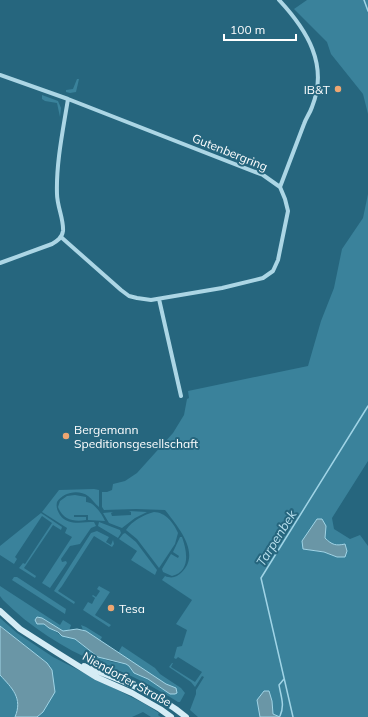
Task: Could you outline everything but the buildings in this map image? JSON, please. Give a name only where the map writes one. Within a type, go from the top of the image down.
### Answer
[{"type":"main road","name":"Niendorfer Straße","points":[[0,610],[20,629],[40,643],[96,676],[111,682],[155,706],[171,717]]},
{"type":"main road","name":"Niendorfer Straße","points":[[71,661],[136,688],[179,715],[186,717]]},
{"type":"street","points":[[61,237],[129,296],[144,300],[159,299],[222,288],[263,278],[273,271],[278,260],[288,211],[285,198],[280,187],[312,107],[317,90],[316,59],[312,45],[303,29],[279,0]]},
{"type":"street","name":"Gutenbergring","points":[[0,75],[68,99],[263,176],[280,187]]},
{"type":"street","points":[[0,263],[52,244],[58,241],[61,237],[63,228],[58,207],[57,184],[68,99]]},
{"type":"street","points":[[159,299],[181,396]]},
{"type":"shaded area","points":[[307,0],[368,0],[368,114],[363,94],[331,54],[327,42],[294,9]]},
{"type":"shaded area","points":[[77,79],[79,79],[76,92],[66,92],[66,90],[73,89]]},
{"type":"shaded area","points":[[42,95],[58,101],[61,108],[60,117],[57,103],[45,101],[42,99]]},
{"type":"shaded area","points":[[368,194],[368,461],[332,518],[334,529],[350,539],[360,535],[368,546],[368,717],[198,717],[190,710],[196,690],[204,677],[202,676],[195,687],[191,682],[169,667],[173,663],[171,667],[195,682],[202,672],[178,657],[176,659],[174,658],[177,647],[182,646],[187,630],[176,624],[192,600],[162,580],[165,576],[174,577],[178,575],[187,565],[189,557],[186,540],[165,510],[104,510],[102,507],[102,492],[112,490],[113,484],[125,481],[137,473],[173,433],[184,415],[187,399],[189,398],[188,391],[308,366],[321,321],[334,288],[342,249],[363,218]],"holes":[[[326,526],[325,538],[330,543],[337,546],[337,557],[324,552],[304,549]]]},
{"type":"shaded area","points":[[59,490],[99,490],[99,507],[88,496],[76,492],[63,496],[57,502],[57,510],[67,521],[76,523],[94,522],[96,526],[91,528],[80,544],[70,546],[61,559],[62,562],[66,561],[67,563],[50,588],[42,583],[72,537],[65,533],[67,528],[42,512]]},
{"type":"shaded area","points":[[75,495],[86,497],[86,502],[95,506],[105,521],[88,520],[88,515],[74,515],[74,517],[86,517],[86,520],[77,521],[69,519],[63,515],[58,507],[60,501],[67,496]]},
{"type":"shaded area","points":[[129,511],[147,512],[135,518],[122,528],[109,523],[103,513],[113,512],[111,513],[112,516],[131,515],[131,512]]},
{"type":"shaded area","points":[[154,512],[158,512],[169,519],[178,533],[175,544],[159,568],[137,539],[126,530],[138,519]]},
{"type":"shaded area","points":[[41,513],[62,527],[61,530],[53,525],[24,568],[36,576],[35,578],[19,568],[23,563],[25,564],[52,523],[42,516],[15,557],[17,559],[14,564],[0,555],[0,546]]},
{"type":"shaded area","points":[[317,519],[322,519],[326,526],[325,538],[332,544],[345,544],[347,551],[345,557],[337,557],[324,552],[303,549],[302,541]]},
{"type":"shaded area","points":[[99,522],[120,530],[121,533],[118,538],[98,526]]},
{"type":"shaded area","points":[[97,531],[109,537],[106,542],[111,545],[113,540],[114,544],[112,547],[94,536],[58,591],[75,602],[74,604],[54,591],[91,533]]},
{"type":"shaded area","points":[[125,533],[136,542],[157,570],[155,575],[131,560],[137,551],[119,539]]},
{"type":"shaded area","points":[[180,537],[182,537],[184,542],[186,554],[185,565],[182,570],[172,576],[163,572],[162,569],[171,554],[178,558],[179,556],[173,552]]},
{"type":"shaded area","points":[[14,577],[17,577],[66,609],[65,614],[12,580]]},
{"type":"shaded area","points":[[0,586],[60,625],[63,620],[71,625],[69,631],[63,631],[39,617],[39,624],[44,624],[59,634],[75,639],[96,656],[112,662],[126,664],[134,673],[148,679],[170,694],[173,687],[118,653],[122,646],[155,668],[160,674],[181,688],[185,693],[180,702],[132,676],[98,663],[60,644],[13,610],[0,596]]},
{"type":"shaded area","points":[[99,586],[110,592],[95,615],[111,625],[109,627],[83,610],[88,602],[92,604],[95,598],[92,596],[93,595],[96,597],[100,591],[97,589]]},
{"type":"shaded area","points":[[37,617],[42,618],[63,631],[77,629],[86,631],[166,684],[176,688],[177,693],[170,694],[148,679],[134,673],[126,664],[98,657],[75,639],[62,636],[44,624],[37,624],[35,620]]},
{"type":"shaded area","points":[[0,618],[17,633],[53,657],[145,704],[159,713],[158,715],[161,717],[151,717],[143,712],[132,717],[37,717],[43,712],[47,663],[0,626]]},
{"type":"shaded area","points":[[81,625],[102,637],[100,641],[83,630]]},
{"type":"shaded area","points":[[0,626],[47,663],[52,670],[55,692],[43,712],[37,717],[15,717],[18,704],[17,699],[9,684],[0,675]]},
{"type":"shaded area","points":[[0,675],[9,684],[17,699],[17,711],[15,717],[0,717]]},
{"type":"shaded area","points":[[264,691],[269,691],[272,701],[273,714],[280,717],[260,717],[257,700]]},
{"type":"waterway","name":"Tarpenbek","points":[[364,0],[368,11]]},
{"type":"waterway","name":"Tarpenbek","points":[[293,717],[261,578],[368,406]]},
{"type":"waterway","points":[[280,716],[282,697],[279,685],[284,679]]},
{"type":"place","name":"IB&T","points":[[338,89]]},
{"type":"place","name":"Bergemann Speditionsgesellschaft","points":[[66,436]]},
{"type":"place","name":"Tesa","points":[[111,608]]}]
